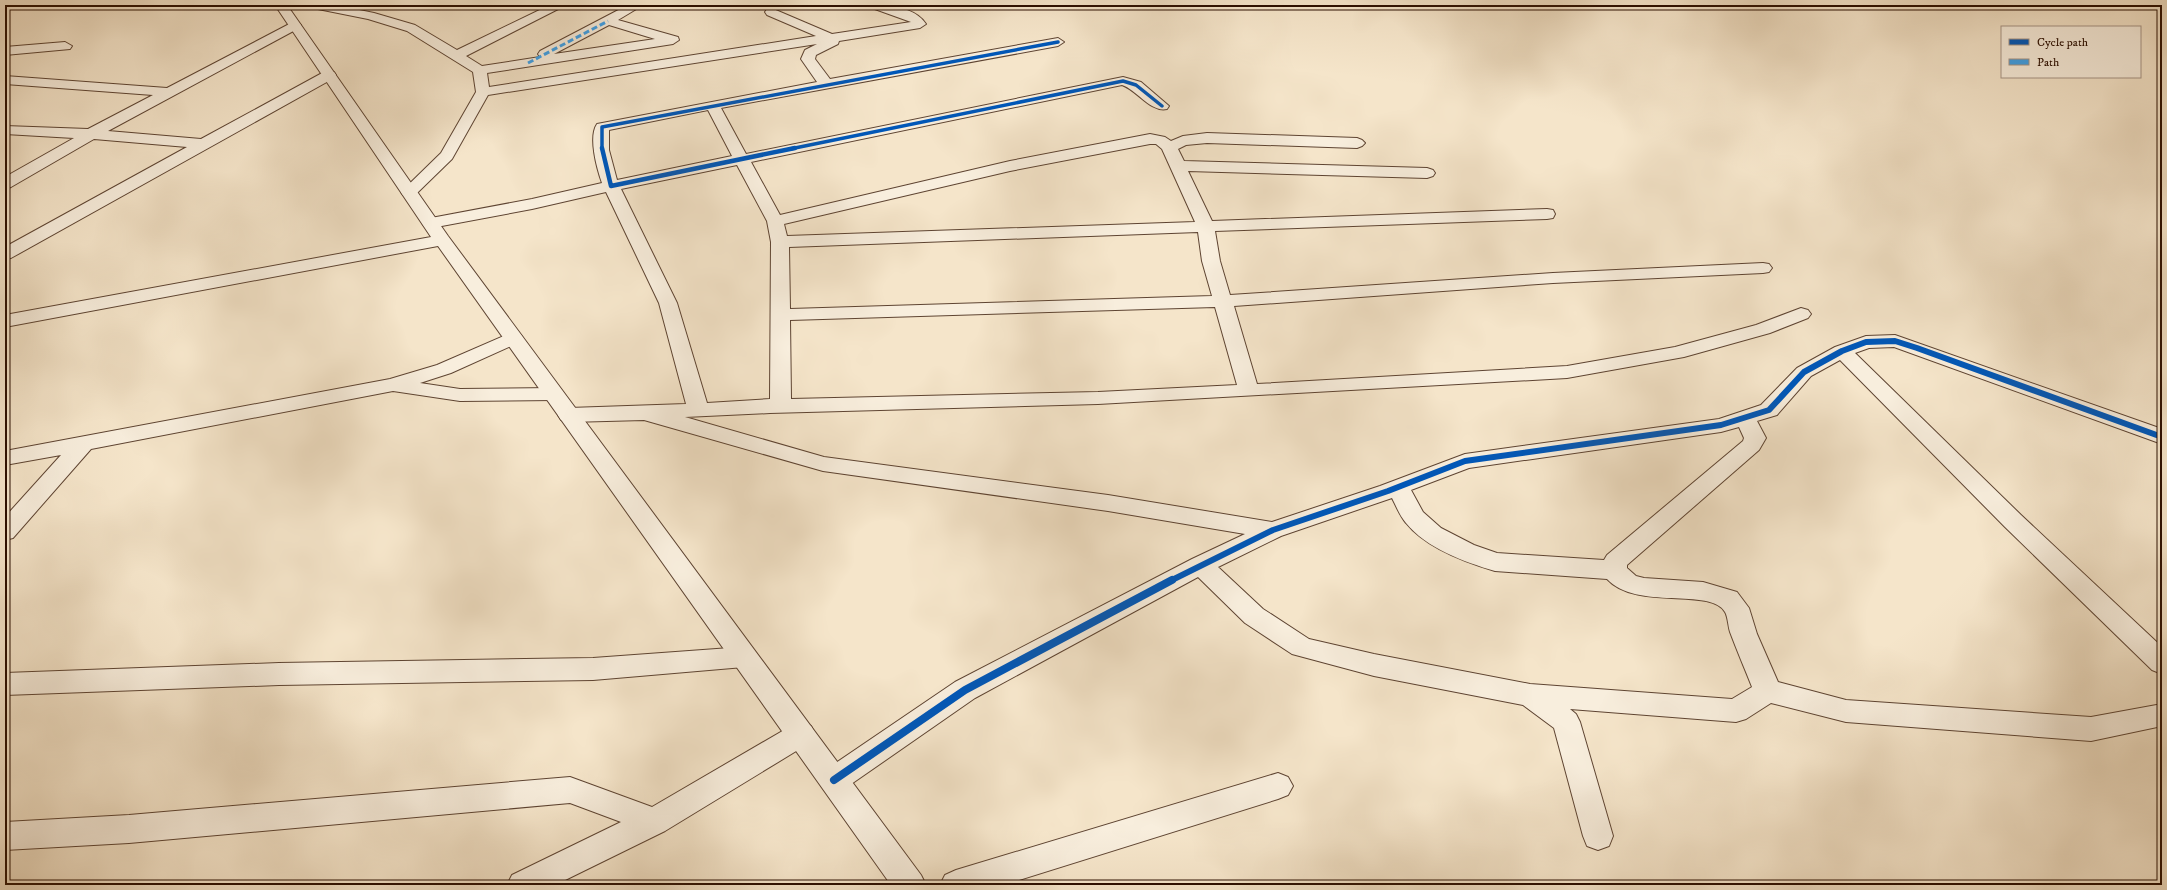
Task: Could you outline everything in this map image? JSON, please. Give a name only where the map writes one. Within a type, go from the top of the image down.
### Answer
[{"type":"street","points":[[281,5],[293,15],[329,75],[436,232],[910,885]]},
{"type":"street","points":[[317,5],[370,16],[411,28],[480,70],[673,40],[608,21]]},
{"type":"street","points":[[455,56],[560,5]]},
{"type":"street","points":[[528,63],[637,5]]},
{"type":"street","points":[[483,92],[573,76],[836,38],[920,24],[913,17],[876,5]]},
{"type":"street","points":[[771,12],[836,38]]},
{"type":"street","points":[[5,184],[91,134],[170,92],[293,15]]},
{"type":"street","points":[[826,84],[817,75],[814,66],[808,59],[810,53],[836,38]]},
{"type":"street","points":[[698,410],[668,303],[611,186],[604,165],[600,139],[602,127],[712,105],[1058,42]]},
{"type":"street","points":[[5,51],[65,46]]},
{"type":"street","points":[[409,192],[447,156],[483,92],[480,70]]},
{"type":"street","points":[[5,254],[329,75]]},
{"type":"street","points":[[5,80],[170,92]]},
{"type":"street","points":[[5,321],[436,232],[532,204],[611,186],[1123,81],[1136,84],[1162,106]]},
{"type":"street","points":[[712,105],[740,160],[774,221],[780,242],[781,406]]},
{"type":"street","points":[[5,130],[91,134],[202,144]]},
{"type":"street","points":[[1169,147],[1183,141],[1207,138],[1357,143]]},
{"type":"street","points":[[774,221],[1010,166],[1140,139],[1160,140],[1169,147],[1206,226],[1211,261],[1250,391]]},
{"type":"street","points":[[1178,166],[1427,173]]},
{"type":"street","points":[[780,242],[1547,214]]},
{"type":"street","points":[[5,310],[436,232]]},
{"type":"street","points":[[780,315],[1223,301],[1553,278],[1763,268]]},
{"type":"street","points":[[569,415],[645,413],[781,406],[1098,398],[1250,391],[1567,372],[1677,352],[1763,329],[1801,314]]},
{"type":"street","points":[[5,458],[393,385],[444,369],[513,338]]},
{"type":"street","points":[[834,780],[965,690],[1201,565],[1273,530],[1398,487],[1465,461],[1721,424],[1745,418],[1769,410],[1804,372],[1842,351],[1866,342],[1895,341],[1917,348],[2162,437]]},
{"type":"street","points":[[1842,351],[2013,521],[2162,663]]},
{"type":"street","points":[[393,385],[460,395],[554,394]]},
{"type":"street","points":[[645,413],[823,464],[1108,504],[1273,530]]},
{"type":"street","points":[[1614,570],[1616,561],[1751,445],[1755,438],[1745,418]]},
{"type":"street","points":[[5,532],[84,444]]},
{"type":"street","points":[[1398,487],[1414,517],[1433,534],[1465,551],[1496,562],[1614,570],[1620,578],[1633,585],[1715,593],[1727,597],[1736,606],[1741,626],[1768,691]]},
{"type":"street","points":[[1201,565],[1254,616],[1301,647],[1374,665],[1530,695],[1736,711],[1768,691],[1846,711],[2091,729],[2162,715]]},
{"type":"street","points":[[5,684],[279,674],[593,669],[744,657]]},
{"type":"street","points":[[1530,695],[1566,722],[1598,836]]},
{"type":"street","points":[[523,885],[654,821],[800,734]]},
{"type":"street","points":[[956,885],[1278,786]]},
{"type":"street","points":[[5,836],[129,829],[570,790],[654,821]]},
{"type":"marked path","points":[[528,63],[608,21]]},
{"type":"cycle path","points":[[1058,42],[712,105],[602,127],[601,142],[606,172],[611,186],[1123,81],[1136,85],[1162,106]]},
{"type":"cycle path","points":[[834,780],[965,690],[1201,565],[1273,530],[1388,491],[1465,461],[1721,425],[1769,410],[1804,372],[1842,351],[1866,342],[1895,341],[1917,348],[2162,437]]}]
